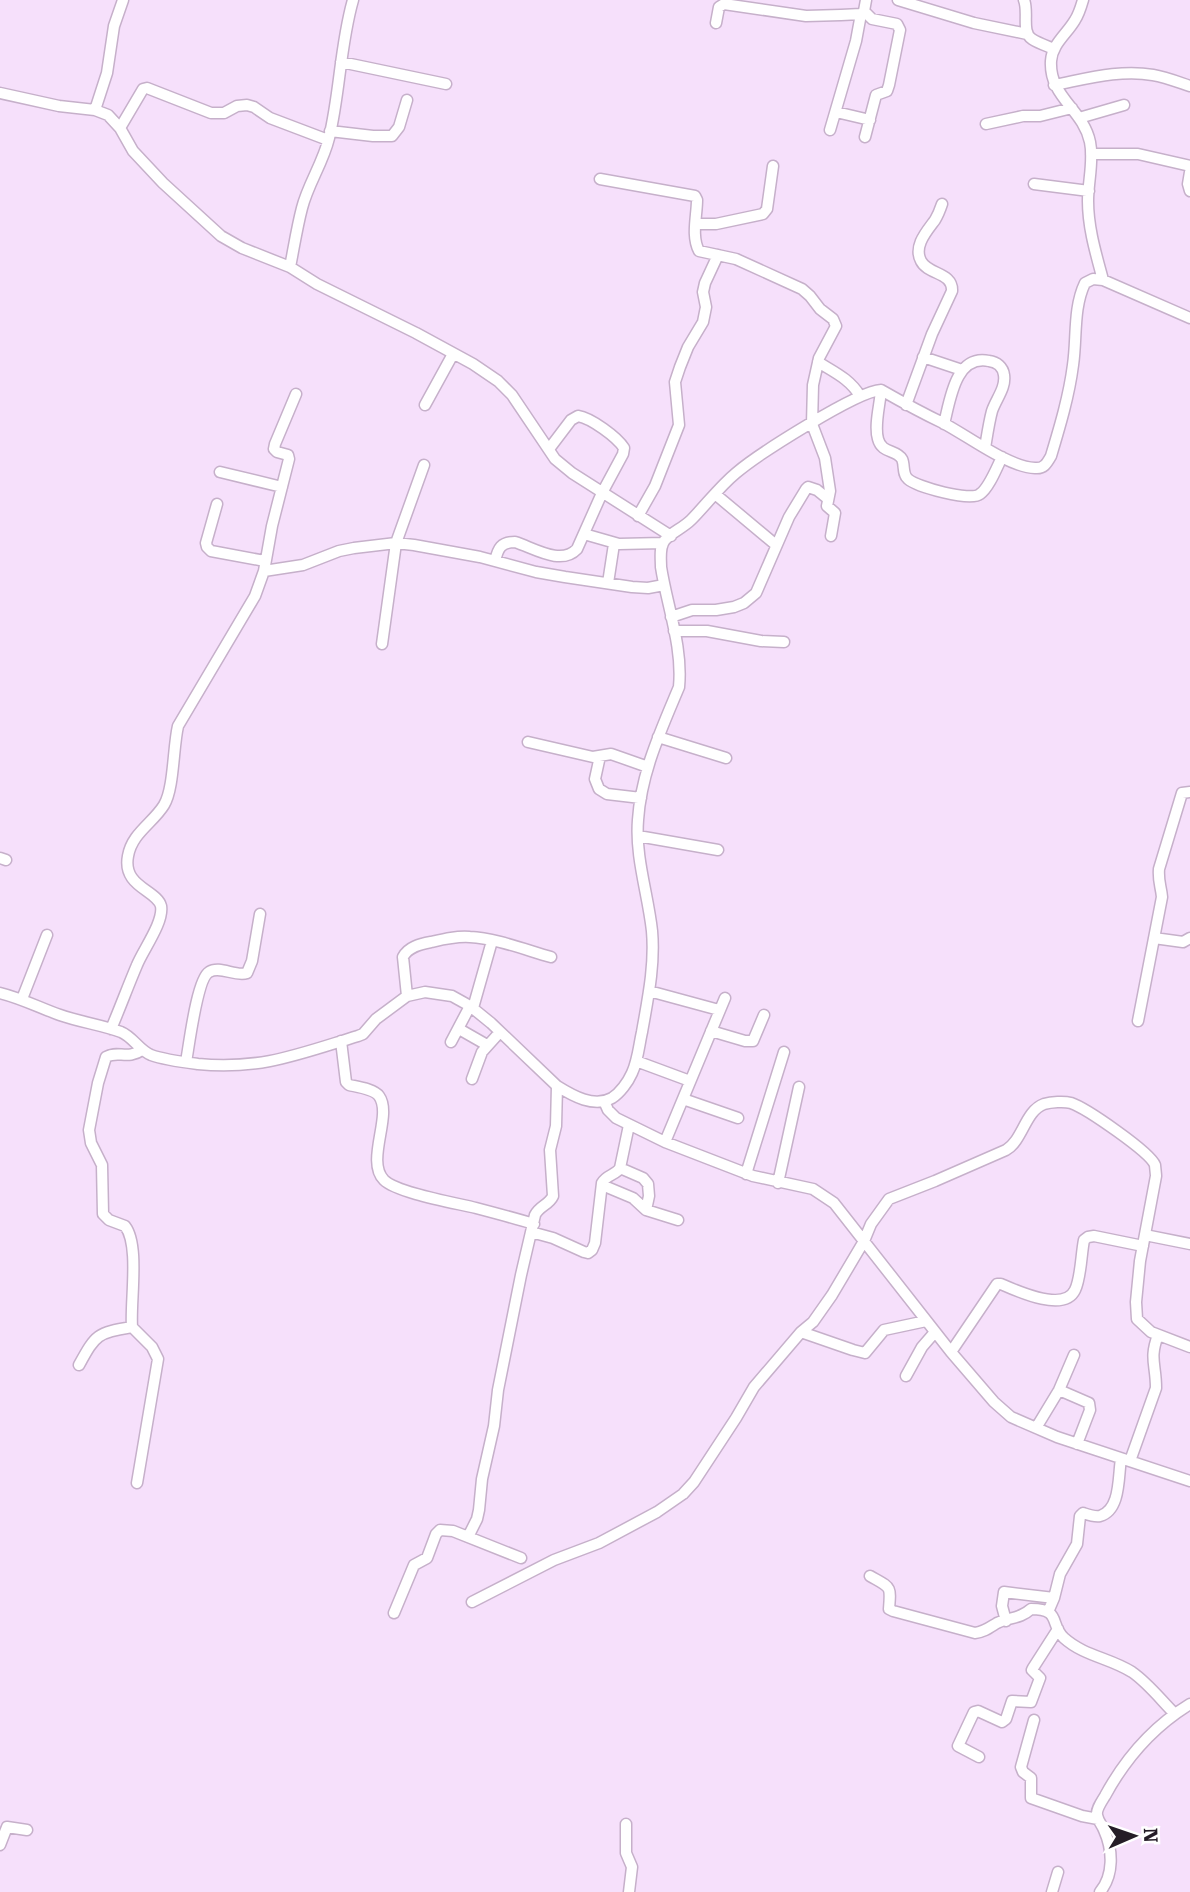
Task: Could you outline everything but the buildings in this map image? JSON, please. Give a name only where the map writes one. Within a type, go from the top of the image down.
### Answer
[{"type":"street","points":[[95,110],[107,74],[114,26],[123,0]]},
{"type":"street","points":[[290,267],[302,208],[322,160],[329,135],[349,15],[354,0]]},
{"type":"street","points":[[898,0],[974,23],[1027,34]]},
{"type":"street","points":[[1024,0],[1027,8],[1027,34],[1054,49]]},
{"type":"street","points":[[1083,0],[1075,20],[1054,49],[1051,65],[1054,85],[1079,118],[1090,143],[1088,220],[1103,280]]},
{"type":"street","points":[[716,23],[719,8],[724,4],[806,16],[864,8]]},
{"type":"street","points":[[830,130],[864,8]]},
{"type":"street","points":[[864,8],[872,19],[897,24],[900,30],[889,86],[885,92],[876,95],[865,137]]},
{"type":"street","points":[[341,62],[446,84]]},
{"type":"street","points":[[1054,85],[1110,74],[1139,73],[1190,86]]},
{"type":"street","points":[[120,128],[140,94],[147,88],[211,113],[223,113],[237,106],[247,105],[270,118],[329,135],[392,136],[399,127],[407,100]]},
{"type":"street","points":[[0,93],[58,106],[95,110],[108,115],[120,128],[133,151],[163,183],[221,236],[242,248],[290,267],[317,284],[416,333],[498,381],[512,395],[555,458],[572,473],[638,516],[667,539]]},
{"type":"street","points":[[1079,118],[1124,105]]},
{"type":"street","points":[[986,124],[1072,108]]},
{"type":"street","points":[[836,112],[870,120]]},
{"type":"street","points":[[1091,154],[1147,155],[1190,166]]},
{"type":"street","points":[[696,225],[716,224],[762,214],[767,209],[773,166]]},
{"type":"street","points":[[1190,172],[1190,191]]},
{"type":"street","points":[[600,179],[695,196],[695,237],[699,251],[736,259],[802,289],[833,319],[836,326],[818,362],[813,385],[812,424],[825,458],[830,491],[827,506],[835,513],[831,536]]},
{"type":"street","points":[[1034,184],[1088,191]]},
{"type":"street","points":[[906,405],[932,334],[953,287],[948,279],[927,268],[920,260],[919,252],[924,233],[934,221],[942,204]]},
{"type":"street","points":[[638,516],[655,486],[679,425],[676,382],[684,357],[703,322],[706,307],[705,283],[718,255]]},
{"type":"street","points":[[0,993],[111,1029],[130,1037],[142,1050],[163,1058],[232,1066],[282,1060],[363,1034],[376,1019],[407,996],[435,992],[452,996],[472,1007],[557,1086],[582,1100],[604,1101],[618,1093],[632,1073],[649,991],[652,931],[638,821],[648,767],[679,687],[680,668],[664,585],[661,554],[667,539],[690,521],[739,470],[860,396],[881,390],[1002,457],[1032,468],[1042,467],[1051,456],[1068,398],[1079,303],[1085,283],[1090,280],[1103,280],[1190,318]]},
{"type":"street","points":[[425,405],[453,354]]},
{"type":"street","points":[[923,357],[962,370]]},
{"type":"street","points":[[944,424],[956,380],[962,370],[968,364],[980,360],[994,362],[1002,369],[1003,388],[992,410],[985,448]]},
{"type":"street","points":[[818,362],[844,377],[860,396]]},
{"type":"street","points":[[881,390],[876,432],[878,442],[902,459],[909,480],[967,498],[976,497],[982,493],[1002,457]]},
{"type":"street","points":[[111,1029],[138,961],[150,941],[161,907],[158,901],[136,884],[129,871],[127,860],[131,844],[164,805],[171,782],[174,741],[178,726],[255,596],[289,459],[288,455],[274,449],[296,394]]},
{"type":"street","points":[[495,561],[500,546],[509,542],[559,557],[567,556],[578,549],[602,493],[624,454],[624,446],[620,442],[588,419],[578,416],[571,420],[549,449]]},
{"type":"street","points":[[382,644],[396,543],[424,465]]},
{"type":"street","points":[[220,472],[282,487]]},
{"type":"street","points":[[671,617],[692,610],[727,609],[744,603],[759,589],[789,517],[806,489],[817,489],[828,499]]},
{"type":"street","points":[[715,494],[776,545]]},
{"type":"street","points":[[217,504],[207,547],[211,551],[264,566],[303,565],[339,551],[396,543],[468,554],[565,577],[640,587],[664,585]]},
{"type":"street","points":[[584,534],[614,544],[667,539]]},
{"type":"street","points":[[608,583],[614,544]]},
{"type":"street","points":[[565,577],[567,556]]},
{"type":"street","points":[[674,631],[707,631],[761,641],[784,642]]},
{"type":"street","points":[[658,737],[726,758]]},
{"type":"street","points":[[528,742],[593,757],[611,754],[648,767]]},
{"type":"street","points":[[600,756],[595,779],[599,789],[607,794],[641,798]]},
{"type":"street","points":[[1138,1021],[1162,897],[1158,880],[1159,869],[1182,793],[1190,792]]},
{"type":"street","points":[[638,836],[718,850]]},
{"type":"street","points":[[186,1062],[199,988],[204,977],[207,972],[214,970],[242,975],[247,973],[252,961],[260,914]]},
{"type":"street","points":[[22,999],[47,935]]},
{"type":"street","points":[[407,996],[404,954],[422,944],[457,937],[480,938],[551,957]]},
{"type":"street","points":[[1154,938],[1183,942],[1190,939]]},
{"type":"street","points":[[451,1042],[472,1007],[492,941]]},
{"type":"street","points":[[649,991],[719,1010]]},
{"type":"street","points":[[665,1142],[725,998]]},
{"type":"street","points":[[711,1031],[753,1041],[764,1015]]},
{"type":"street","points":[[458,1029],[487,1045]]},
{"type":"street","points":[[472,1079],[479,1057],[500,1032]]},
{"type":"street","points":[[341,1041],[346,1082],[376,1092],[383,1104],[377,1154],[378,1170],[383,1179],[394,1186],[423,1196],[533,1228],[584,1252],[590,1252],[595,1242],[602,1185],[604,1179],[620,1168],[629,1125]]},
{"type":"street","points":[[132,1327],[133,1275],[129,1235],[125,1226],[109,1220],[103,1214],[102,1165],[91,1143],[89,1130],[106,1057],[112,1054],[129,1056],[142,1050]]},
{"type":"street","points":[[746,1174],[784,1052]]},
{"type":"street","points":[[636,1061],[690,1081]]},
{"type":"street","points":[[468,1537],[477,1519],[498,1390],[521,1275],[539,1209],[551,1201],[552,1196],[550,1150],[556,1126],[557,1086]]},
{"type":"street","points":[[778,1182],[799,1087]]},
{"type":"street","points":[[683,1099],[738,1118]]},
{"type":"street","points":[[604,1101],[616,1118],[665,1142],[746,1174],[813,1189],[834,1203],[951,1352],[1012,1417],[1077,1444],[1190,1481]]},
{"type":"street","points":[[472,1602],[554,1560],[599,1543],[657,1512],[683,1494],[694,1482],[754,1387],[801,1332],[813,1322],[832,1295],[860,1235],[889,1199],[1006,1150],[1012,1146],[1037,1108],[1043,1104],[1070,1103],[1084,1110],[1131,1141],[1151,1159],[1156,1176],[1144,1240],[1137,1320],[1157,1335],[1190,1347]]},
{"type":"street","points":[[620,1168],[647,1181],[649,1189],[646,1210]]},
{"type":"street","points":[[602,1185],[633,1198],[646,1210],[678,1220]]},
{"type":"street","points":[[951,1352],[997,1284],[1038,1298],[1056,1301],[1066,1299],[1075,1290],[1084,1240],[1088,1237],[1190,1244]]},
{"type":"street","points":[[801,1332],[865,1353],[884,1330],[926,1321]]},
{"type":"street","points":[[79,1365],[88,1348],[99,1336],[108,1331],[132,1327],[145,1338],[156,1354],[158,1359],[137,1483]]},
{"type":"street","points":[[906,1376],[922,1347],[935,1332]]},
{"type":"street","points":[[1048,1612],[1058,1581],[1077,1544],[1080,1516],[1083,1513],[1102,1515],[1114,1504],[1126,1460],[1156,1388],[1152,1356],[1157,1335]]},
{"type":"street","points":[[1036,1428],[1059,1390],[1074,1355]]},
{"type":"street","points":[[1059,1390],[1089,1402],[1090,1410],[1077,1444]]},
{"type":"street","points":[[394,1613],[414,1565],[427,1558],[437,1531],[449,1530],[521,1558]]},
{"type":"street","points":[[870,1576],[890,1590],[889,1609],[975,1633],[1022,1616],[1031,1609],[1048,1612],[1055,1618],[1065,1639],[1085,1653],[1132,1672],[1175,1714]]},
{"type":"street","points":[[1006,1620],[1002,1606],[1004,1592],[1054,1598]]},
{"type":"street","points":[[979,1757],[958,1746],[974,1712],[978,1711],[1002,1722],[1006,1719],[1012,1701],[1031,1702],[1040,1678],[1032,1670],[1058,1629]]},
{"type":"street","points":[[1100,1892],[1108,1879],[1111,1853],[1098,1819],[1098,1809],[1126,1761],[1137,1748],[1190,1704]]},
{"type":"street","points":[[1034,1720],[1021,1767],[1031,1778],[1031,1798],[1098,1819]]},
{"type":"street","points":[[626,1824],[626,1853],[632,1867],[629,1892]]},
{"type":"street","points":[[0,1845],[7,1827],[27,1830]]},
{"type":"street","points":[[1052,1892],[1058,1872]]}]
